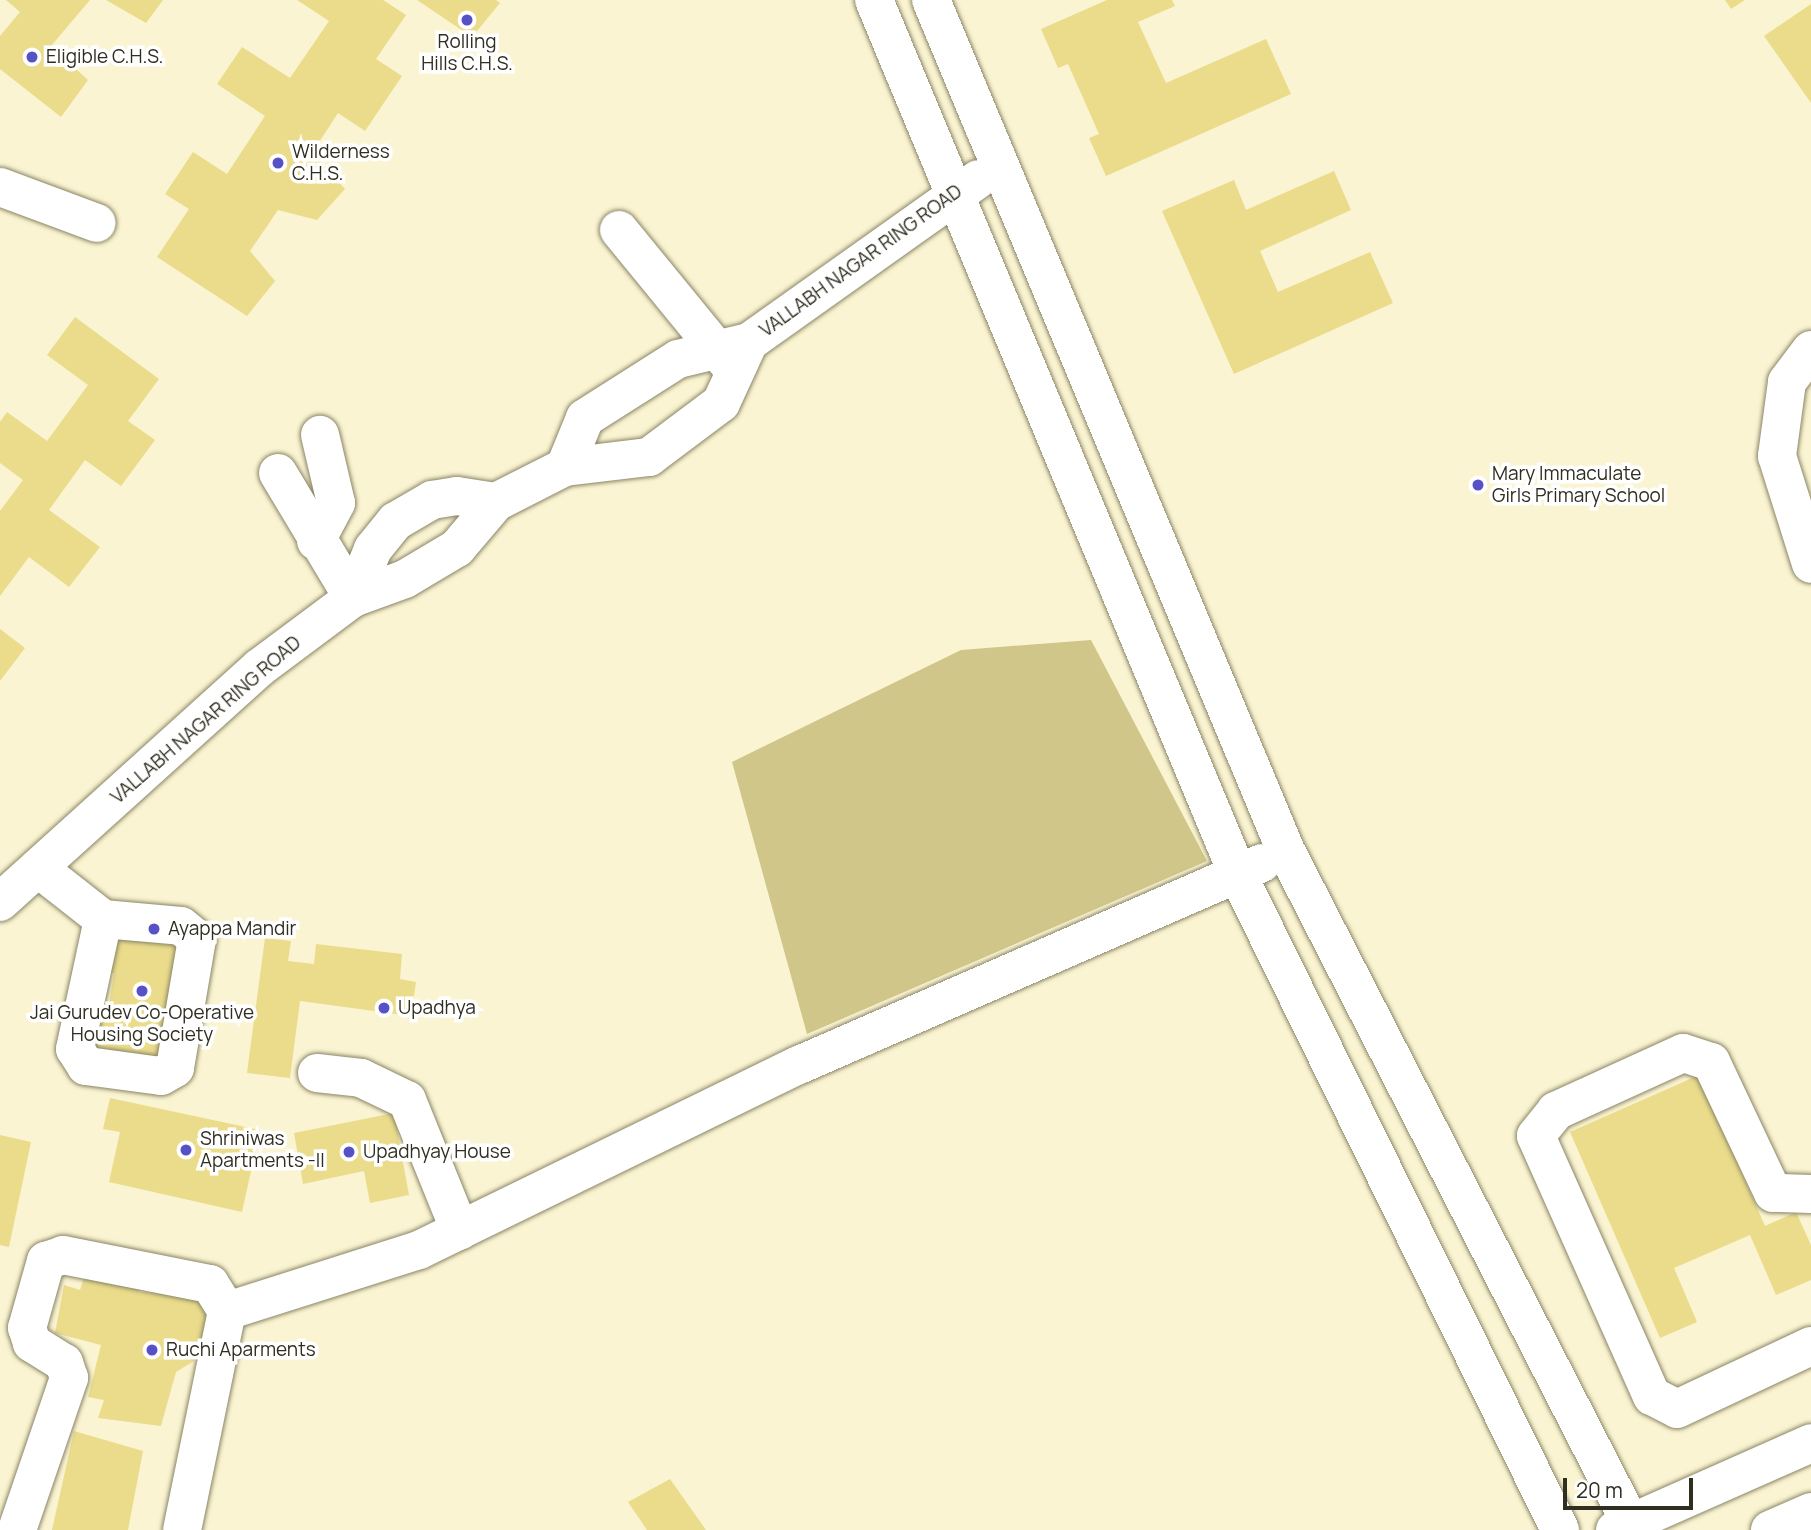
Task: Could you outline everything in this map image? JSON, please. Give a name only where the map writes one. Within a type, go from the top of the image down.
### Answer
[{"type":"street","points":[[874,0],[957,191],[1238,875],[1560,1530]]},
{"type":"street","points":[[931,0],[1286,852],[1626,1528],[1811,1443]]},
{"type":"street","name":"VALLABH NAGAR RING ROAD","points":[[0,902],[260,668],[353,597],[405,579],[457,548],[496,502],[565,467],[585,418],[678,359],[733,354],[957,191],[1001,165]]},
{"type":"street","points":[[0,187],[97,223]]},
{"type":"street","points":[[565,467],[649,457],[721,403],[733,354],[619,230]]},
{"type":"street","points":[[1811,350],[1787,382],[1777,456],[1811,564]]},
{"type":"street","points":[[316,541],[336,503],[320,435]]},
{"type":"street","points":[[278,473],[316,541],[353,597]]},
{"type":"street","points":[[1085,503],[1133,481]]},
{"type":"street","points":[[353,597],[373,549],[396,521],[444,498],[496,502]]},
{"type":"street","points":[[227,1311],[419,1250],[799,1065],[1286,852]]},
{"type":"street","points":[[38,868],[103,919]]},
{"type":"street","points":[[1809,1198],[1773,1193],[1712,1062],[1683,1053],[1556,1111],[1536,1136],[1652,1396],[1677,1409],[1811,1346]]},
{"type":"street","points":[[317,1073],[360,1078],[407,1100],[460,1231]]},
{"type":"street","points":[[17,1530],[69,1378],[64,1363],[32,1343],[27,1328],[46,1261],[63,1255],[210,1284],[227,1311],[182,1530]]},
{"type":"street","points":[[1770,1530],[1811,1512]]},
{"type":"shaded area","points":[[1091,640],[1207,861],[807,1034],[732,762],[961,650]]},
{"type":"building","name":"Eligible C.H.S.","points":[[6,0],[90,0],[51,46],[88,80],[61,117],[0,69],[0,36],[20,12]]},
{"type":"building","name":"Eligible C.H.S.","points":[[106,0],[163,0],[146,23]]},
{"type":"building","name":"Wilderness C.H.S.","points":[[297,0],[383,0],[406,15],[376,59],[402,76],[365,131],[338,113],[312,153],[345,189],[317,220],[278,210],[250,251],[275,281],[247,316],[157,257],[189,209],[165,194],[193,152],[227,174],[265,116],[217,84],[242,47],[290,78],[329,21]]},
{"type":"building","name":"Rolling Hills C.H.S.","points":[[417,0],[496,0],[500,3],[472,37]]},
{"type":"building","points":[[1107,0],[1172,0],[1175,6],[1138,22],[1166,83],[1266,39],[1291,94],[1106,176],[1089,138],[1099,134],[1068,64],[1058,68],[1041,29]]},
{"type":"building","points":[[1725,0],[1745,0],[1731,9]]},
{"type":"building","points":[[1811,4],[1811,103],[1764,36]]},
{"type":"building","points":[[1334,171],[1351,210],[1260,251],[1278,292],[1370,252],[1393,303],[1234,374],[1162,211],[1234,180],[1246,210]]},
{"type":"building","points":[[75,317],[159,379],[128,421],[155,440],[121,486],[85,460],[49,510],[100,547],[69,587],[29,557],[0,596],[0,511],[23,480],[0,463],[0,422],[7,412],[47,441],[88,385],[47,355]]},
{"type":"building","points":[[0,629],[25,648],[0,681]]},
{"type":"building","name":"Jai Gurudev Co-Operative Housing Society","points":[[108,928],[179,938],[163,1066],[94,1057],[100,1010],[108,1011],[114,973],[102,971]]},
{"type":"building","name":"Upadhya","points":[[265,938],[291,941],[288,961],[314,964],[316,944],[402,954],[400,979],[416,982],[411,1016],[300,1001],[290,1078],[247,1073]]},
{"type":"building","points":[[1699,1075],[1765,1226],[1796,1212],[1811,1245],[1811,1280],[1776,1295],[1750,1235],[1674,1268],[1697,1322],[1660,1338],[1570,1132]]},
{"type":"building","name":"Shriniwas Apartments -II","points":[[110,1098],[260,1130],[242,1212],[109,1182],[120,1132],[103,1129]]},
{"type":"building","name":"Upadhyay House","points":[[394,1113],[409,1195],[370,1203],[364,1171],[303,1184],[294,1133]]},
{"type":"building","points":[[0,1135],[31,1142],[9,1247],[0,1245]]},
{"type":"building","name":"Ruchi Aparments","points":[[87,1269],[141,1284],[139,1292],[218,1299],[202,1356],[176,1372],[161,1426],[98,1418],[104,1400],[88,1397],[101,1345],[55,1333],[64,1285],[80,1290]]},
{"type":"building","points":[[74,1431],[143,1451],[128,1530],[52,1530]]},
{"type":"building","points":[[670,1479],[706,1530],[647,1530],[628,1502]]},
{"type":"place","name":"Rolling Hills C.H.S.","points":[[467,20]]},
{"type":"place","name":"Eligible C.H.S.","points":[[32,57]]},
{"type":"place","name":"Wilderness C.H.S.","points":[[278,163]]},
{"type":"place","name":"Mary Immaculate Girls Primary School","points":[[1478,485]]},
{"type":"place","name":"Ayappa Mandir","points":[[154,929]]},
{"type":"place","name":"Jai Gurudev Co-Operative Housing Society","points":[[142,991]]},
{"type":"place","name":"Upadhya","points":[[384,1008]]},
{"type":"place","name":"Shriniwas Apartments -II","points":[[186,1150]]},
{"type":"place","name":"Upadhyay House","points":[[349,1152]]},
{"type":"place","name":"Ruchi Aparments","points":[[152,1350]]}]
